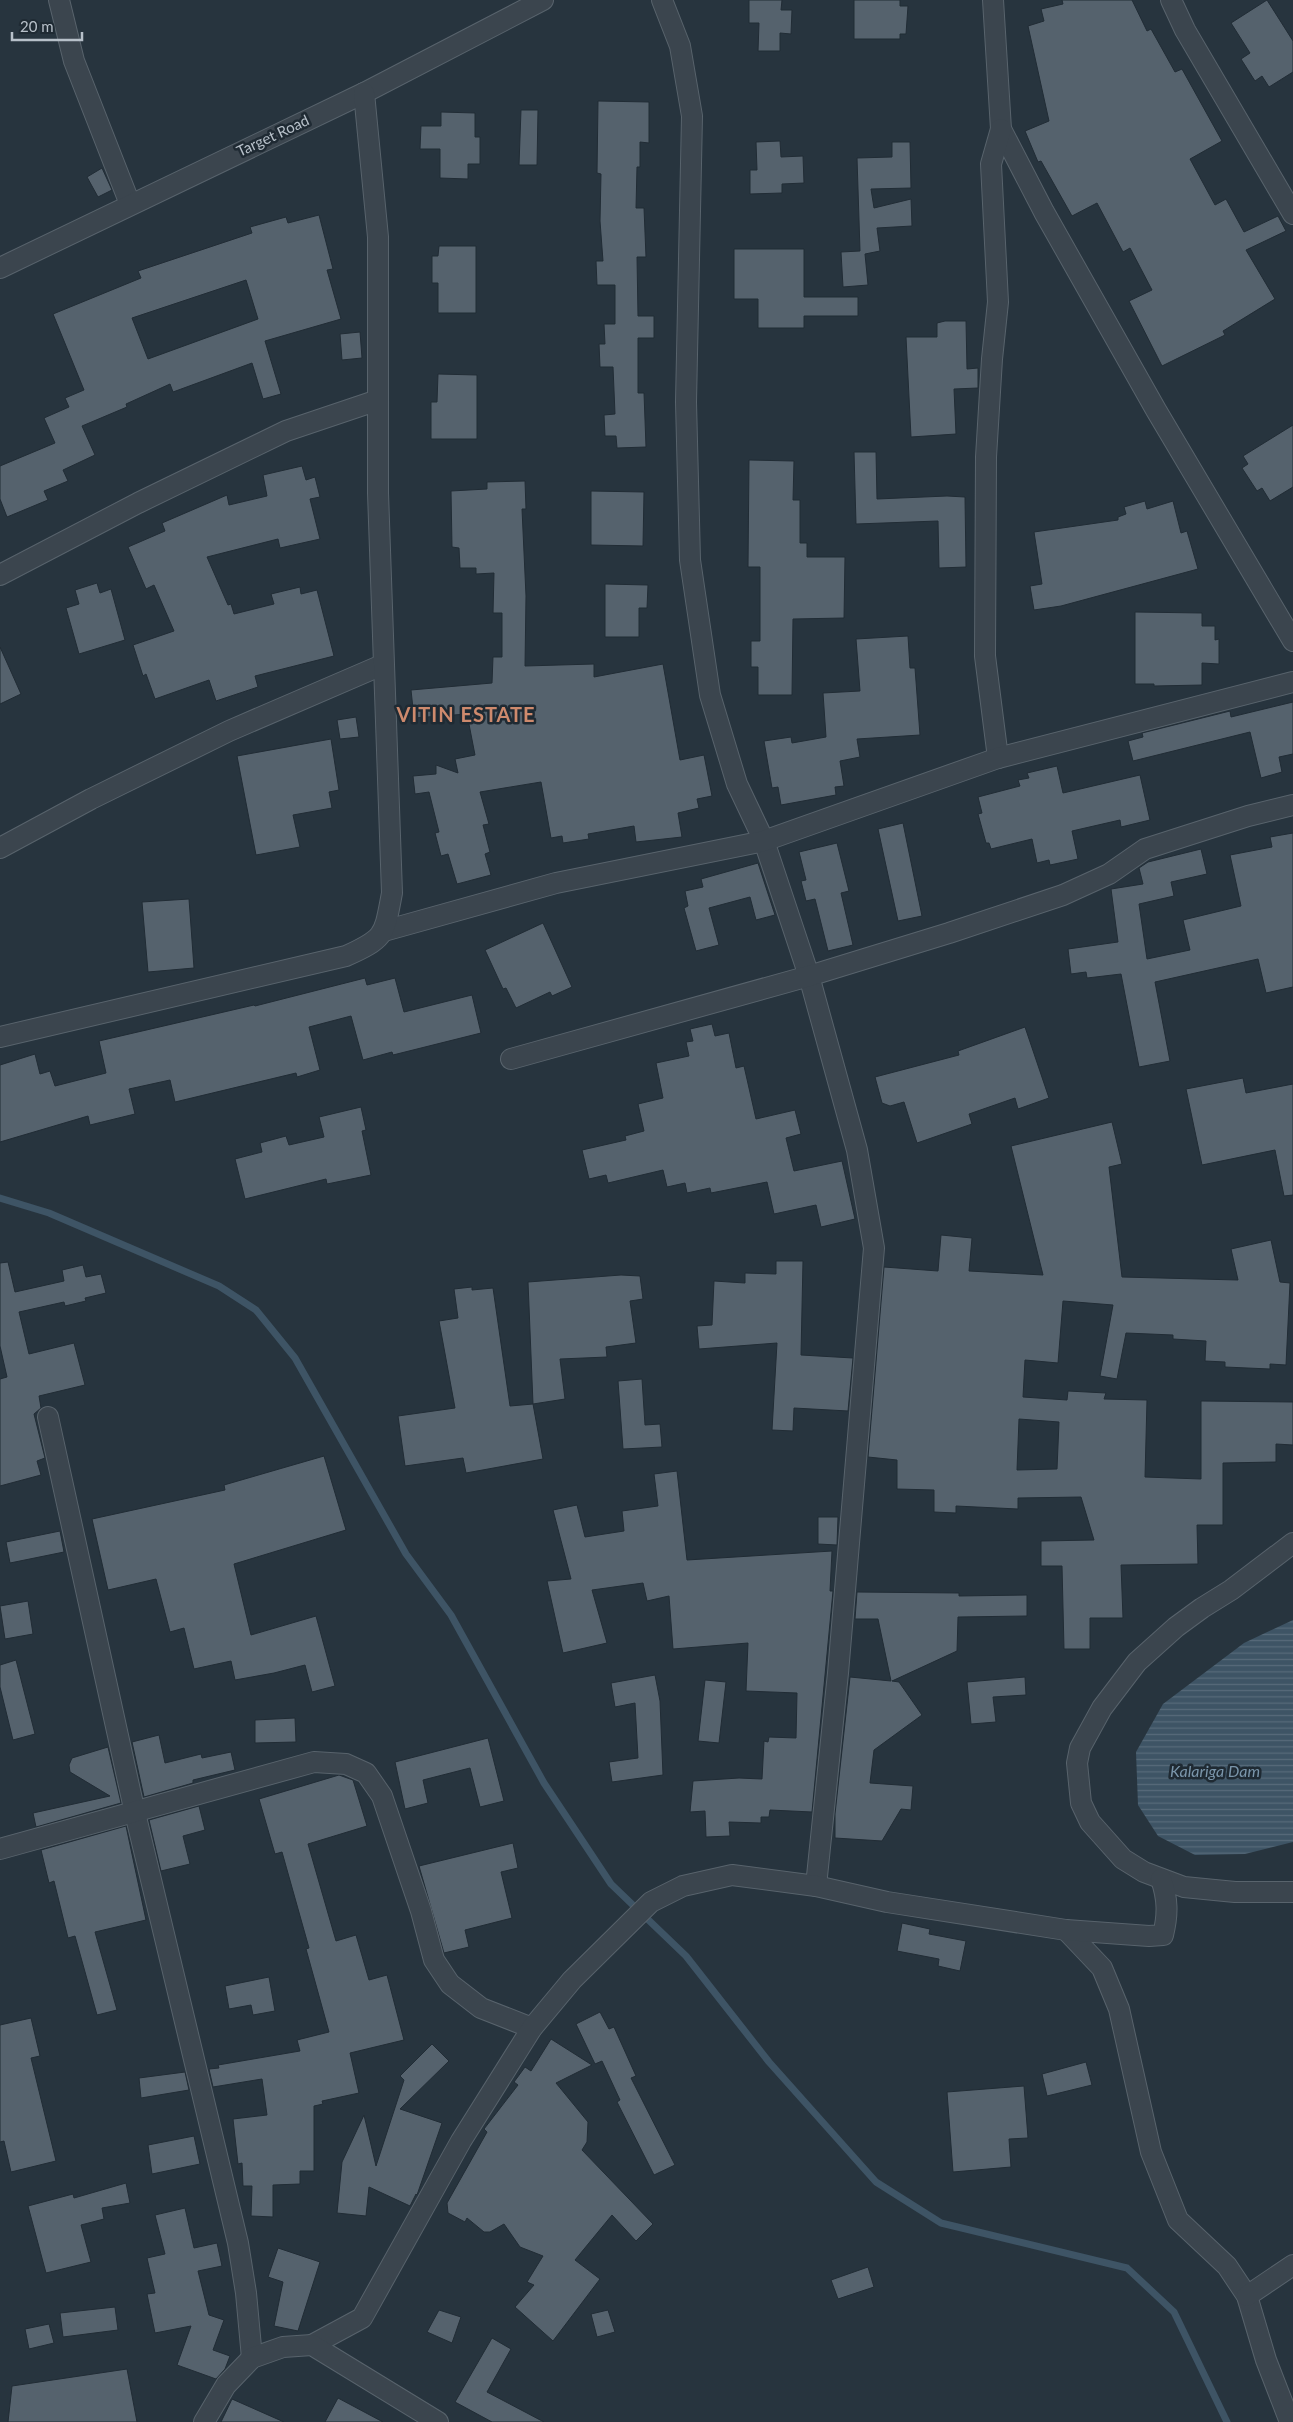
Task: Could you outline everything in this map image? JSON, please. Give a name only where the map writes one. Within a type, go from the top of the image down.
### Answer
[{"type":"street","points":[[59,0],[74,61],[130,204]]},
{"type":"street","name":"Target Road","points":[[0,268],[130,204],[364,94],[543,0]]},
{"type":"street","points":[[662,0],[680,46],[692,116],[686,402],[690,560],[710,695],[737,784],[764,841],[808,976],[858,1150],[874,1248],[838,1673],[816,1886]]},
{"type":"street","points":[[993,0],[1001,129],[991,164],[998,302],[986,457],[985,646],[998,758]]},
{"type":"street","points":[[1171,0],[1185,30],[1293,214]]},
{"type":"street","points":[[0,1037],[346,956],[371,945],[384,930],[392,893],[382,665],[378,400],[378,237],[364,94]]},
{"type":"street","points":[[1001,129],[1044,212],[1156,410],[1293,641]]},
{"type":"street","points":[[0,575],[138,503],[286,431],[378,400]]},
{"type":"street","points":[[0,848],[91,799],[221,736],[382,665]]},
{"type":"street","points":[[384,930],[556,883],[764,841],[998,758],[1293,682]]},
{"type":"street","points":[[511,1059],[808,976],[1063,895],[1109,874],[1145,849],[1248,816],[1293,805]]},
{"type":"street","points":[[48,1417],[135,1813],[238,2242],[246,2293],[252,2358]]},
{"type":"street","points":[[1293,1543],[1231,1590],[1176,1627],[1137,1662],[1102,1708],[1080,1748],[1077,1763],[1077,1781],[1082,1803],[1090,1822],[1124,1859],[1144,1872],[1184,1887],[1235,1892],[1293,1892]]},
{"type":"street","points":[[0,1849],[135,1813],[202,1791],[314,1762],[346,1764],[366,1773],[382,1796],[420,1910],[434,1960],[450,1984],[481,2008],[532,2028]]},
{"type":"street","points":[[204,2422],[226,2385],[252,2358],[283,2347],[312,2345],[362,2318],[407,2234],[461,2141],[532,2028],[572,1980],[651,1902],[683,1886],[732,1876],[816,1886],[887,1902],[1066,1930],[1149,1936],[1163,1935],[1167,1919],[1167,1895],[1161,1879]]},
{"type":"street","points":[[1066,1930],[1102,1968],[1119,2009],[1151,2152],[1178,2220],[1227,2266],[1247,2296],[1266,2360],[1290,2422]]},
{"type":"street","points":[[1247,2296],[1293,2266]]},
{"type":"street","points":[[312,2345],[438,2422]]},
{"type":"water","name":"Kalariga Dam","points":[[1293,1620],[1293,1842],[1245,1854],[1195,1855],[1158,1836],[1138,1805],[1136,1752],[1163,1704],[1244,1643]]},
{"type":"building","points":[[749,0],[782,0],[781,10],[792,10],[791,34],[780,33],[780,51],[758,51],[759,23],[749,23]]},
{"type":"building","points":[[854,0],[900,0],[900,6],[908,6],[906,34],[900,34],[900,39],[854,39]]},
{"type":"building","points":[[1062,0],[1132,0],[1147,31],[1151,29],[1175,72],[1182,69],[1222,141],[1190,159],[1215,205],[1226,199],[1244,232],[1278,216],[1286,231],[1246,250],[1275,299],[1223,331],[1225,335],[1162,366],[1129,301],[1152,290],[1130,248],[1123,252],[1097,203],[1072,216],[1041,161],[1038,162],[1025,131],[1049,121],[1028,26],[1044,21],[1041,9],[1063,4]]},
{"type":"building","points":[[1267,0],[1293,41],[1293,72],[1269,87],[1262,76],[1255,81],[1241,59],[1250,53],[1231,23]]},
{"type":"building","points":[[598,101],[649,102],[649,143],[640,142],[640,167],[637,167],[636,208],[644,208],[646,257],[637,257],[638,316],[654,316],[654,338],[638,338],[638,393],[644,393],[646,447],[617,448],[616,436],[605,436],[604,415],[615,414],[613,367],[600,367],[599,344],[605,344],[604,324],[615,324],[615,285],[597,285],[596,261],[603,261],[600,221],[601,174],[597,173]]},
{"type":"building","points":[[521,110],[538,110],[537,165],[519,165]]},
{"type":"building","points":[[441,112],[475,113],[475,137],[480,137],[480,164],[468,164],[468,179],[440,178],[440,149],[420,149],[421,126],[441,126]]},
{"type":"building","points":[[780,141],[781,157],[803,156],[804,183],[782,184],[782,193],[750,194],[750,170],[757,170],[756,142]]},
{"type":"building","points":[[892,142],[910,142],[911,188],[871,189],[874,208],[911,199],[912,226],[877,228],[880,251],[865,254],[868,285],[843,287],[841,252],[860,251],[857,158],[892,157]]},
{"type":"building","points":[[102,168],[112,190],[98,197],[87,177]]},
{"type":"building","points":[[319,215],[333,269],[327,270],[341,319],[265,341],[281,394],[263,399],[252,363],[173,392],[170,384],[126,404],[127,407],[82,426],[95,455],[63,470],[68,481],[44,491],[48,500],[7,517],[0,499],[0,466],[55,443],[44,418],[69,407],[65,398],[84,390],[53,314],[141,278],[138,271],[252,233],[250,227],[286,217],[288,223]],"holes":[[[246,280],[258,319],[148,359],[132,318]]]},
{"type":"building","points":[[439,246],[476,246],[476,313],[438,313],[438,283],[432,283],[432,256],[438,256]]},
{"type":"building","points":[[734,249],[804,249],[804,297],[858,297],[858,316],[804,316],[804,328],[758,328],[758,299],[734,299]]},
{"type":"building","points":[[966,321],[967,369],[978,368],[978,388],[954,389],[956,434],[911,437],[906,337],[937,337],[937,323]]},
{"type":"building","points":[[360,332],[362,358],[342,360],[340,334]]},
{"type":"building","points":[[438,374],[477,375],[477,439],[431,439],[431,402],[437,402]]},
{"type":"building","points":[[1293,425],[1293,487],[1270,501],[1262,488],[1257,491],[1242,468],[1248,464],[1243,456]]},
{"type":"building","points":[[854,452],[876,452],[877,499],[965,497],[966,567],[939,568],[938,521],[856,524]]},
{"type":"building","points":[[749,460],[794,461],[793,500],[800,500],[800,543],[807,543],[807,557],[845,557],[844,618],[793,619],[792,695],[758,695],[758,667],[751,667],[751,641],[760,641],[760,567],[748,567]]},
{"type":"building","points":[[302,466],[306,480],[315,477],[320,497],[310,499],[320,539],[280,548],[278,539],[207,557],[228,605],[231,604],[234,614],[274,604],[271,594],[300,587],[301,594],[317,590],[334,656],[255,676],[258,687],[216,701],[209,680],[155,699],[146,674],[143,676],[133,645],[174,631],[154,585],[146,589],[128,547],[165,531],[162,523],[227,495],[229,505],[267,496],[263,475]]},
{"type":"building","points":[[525,481],[526,509],[522,509],[526,596],[525,666],[594,664],[594,677],[663,664],[680,760],[704,755],[712,796],[697,799],[699,808],[678,813],[682,837],[636,842],[634,826],[588,834],[589,839],[563,843],[562,836],[551,838],[541,782],[480,792],[489,824],[483,825],[490,852],[485,854],[491,875],[457,884],[448,854],[441,856],[435,833],[439,832],[429,792],[415,794],[413,776],[436,774],[436,765],[458,773],[455,759],[475,755],[467,714],[414,718],[411,690],[492,683],[493,657],[502,657],[502,613],[493,613],[494,573],[476,574],[476,568],[460,568],[459,548],[452,547],[451,491],[487,489],[487,482]]},
{"type":"building","points":[[591,491],[644,492],[643,546],[591,545]]},
{"type":"building","points":[[1145,501],[1147,509],[1173,501],[1181,533],[1187,531],[1198,569],[1061,606],[1034,610],[1030,586],[1042,584],[1034,532],[1118,520],[1118,517],[1126,514],[1124,507]]},
{"type":"building","points":[[97,583],[100,593],[111,589],[125,640],[79,654],[66,608],[79,604],[75,590]]},
{"type":"building","points":[[605,584],[648,585],[647,608],[639,608],[639,637],[605,637]]},
{"type":"building","points":[[1135,612],[1202,613],[1202,626],[1215,626],[1215,640],[1219,639],[1219,664],[1202,663],[1202,685],[1154,686],[1154,684],[1135,684]]},
{"type":"building","points":[[908,636],[910,668],[915,668],[920,735],[857,739],[860,757],[840,761],[844,786],[835,787],[836,795],[781,805],[778,787],[772,788],[764,741],[791,737],[792,743],[826,737],[823,693],[860,691],[856,639]]},
{"type":"building","points":[[0,647],[21,694],[0,704]]},
{"type":"building","points":[[1293,702],[1293,754],[1279,757],[1282,772],[1261,778],[1250,732],[1133,761],[1128,741],[1143,737],[1142,733],[1230,711],[1231,717]]},
{"type":"building","points":[[356,717],[359,737],[340,739],[337,720]]},
{"type":"building","points":[[331,739],[339,790],[329,792],[332,808],[293,815],[300,847],[256,855],[237,756]]},
{"type":"building","points":[[1057,766],[1063,793],[1140,775],[1150,820],[1121,827],[1120,820],[1072,831],[1078,859],[1050,865],[1049,860],[1037,863],[1032,839],[991,849],[989,843],[986,843],[978,814],[982,813],[978,797],[1020,786],[1018,780],[1029,778],[1027,773]]},
{"type":"building","points":[[903,823],[922,916],[898,921],[878,829]]},
{"type":"building","points":[[1293,833],[1293,987],[1266,993],[1258,959],[1155,982],[1170,1061],[1139,1067],[1121,974],[1087,978],[1086,972],[1071,974],[1068,949],[1118,942],[1111,889],[1143,884],[1139,868],[1148,862],[1201,849],[1207,874],[1171,882],[1174,896],[1139,904],[1147,959],[1190,950],[1183,920],[1241,906],[1230,855],[1272,847],[1270,837]]},
{"type":"building","points":[[837,843],[849,891],[841,893],[853,945],[828,951],[815,899],[806,901],[801,881],[806,880],[799,852]]},
{"type":"building","points":[[758,863],[775,915],[756,920],[750,897],[709,908],[719,945],[696,951],[684,908],[688,906],[685,891],[703,887],[701,879]]},
{"type":"building","points":[[189,899],[194,968],[148,972],[142,902]]},
{"type":"building","points":[[543,923],[572,987],[552,996],[550,992],[516,1008],[506,988],[503,989],[485,950]]},
{"type":"building","points":[[365,978],[367,985],[395,978],[404,1012],[472,995],[481,1033],[393,1055],[392,1052],[363,1060],[351,1016],[309,1027],[320,1070],[297,1077],[296,1073],[175,1102],[170,1080],[129,1089],[135,1114],[90,1125],[88,1116],[0,1142],[0,1065],[35,1054],[40,1074],[50,1071],[55,1086],[106,1073],[99,1041],[255,1006]]},
{"type":"building","points":[[712,1024],[715,1036],[729,1033],[736,1068],[744,1066],[756,1119],[795,1110],[801,1134],[786,1138],[794,1171],[842,1161],[855,1219],[821,1227],[816,1205],[774,1214],[767,1182],[711,1193],[710,1188],[687,1193],[685,1183],[667,1187],[663,1170],[608,1183],[606,1175],[589,1179],[582,1150],[626,1140],[625,1136],[644,1131],[638,1104],[663,1098],[656,1063],[689,1056],[686,1042],[693,1041],[690,1029]]},
{"type":"building","points":[[1025,1027],[1049,1098],[1018,1109],[1015,1098],[969,1114],[972,1124],[917,1143],[904,1102],[890,1106],[882,1103],[875,1077],[959,1055],[958,1051]]},
{"type":"building","points":[[1243,1078],[1246,1093],[1293,1084],[1293,1195],[1284,1196],[1275,1150],[1202,1165],[1186,1089]]},
{"type":"building","points":[[361,1107],[366,1130],[362,1131],[371,1175],[327,1184],[326,1179],[245,1199],[235,1159],[262,1152],[260,1143],[286,1136],[289,1145],[324,1137],[319,1117]]},
{"type":"building","points":[[1112,1122],[1122,1164],[1109,1167],[1122,1277],[1238,1280],[1231,1249],[1271,1240],[1280,1282],[1290,1283],[1286,1365],[1270,1364],[1270,1369],[1225,1367],[1225,1362],[1205,1361],[1206,1341],[1173,1339],[1173,1335],[1126,1333],[1117,1379],[1100,1376],[1113,1305],[1063,1301],[1058,1363],[1025,1360],[1023,1397],[1067,1400],[1068,1391],[1106,1393],[1104,1399],[1147,1400],[1145,1477],[1201,1479],[1201,1401],[1293,1402],[1293,1445],[1276,1444],[1276,1462],[1223,1463],[1223,1525],[1197,1525],[1198,1564],[1121,1565],[1123,1618],[1090,1618],[1090,1649],[1064,1649],[1062,1566],[1041,1566],[1041,1541],[1094,1540],[1081,1497],[1018,1498],[1018,1509],[956,1506],[956,1513],[934,1512],[934,1490],[897,1489],[897,1460],[868,1457],[884,1267],[938,1271],[941,1235],[972,1238],[969,1271],[1043,1275],[1011,1146]],"holes":[[[1019,1419],[1059,1422],[1057,1469],[1017,1470]]]},
{"type":"building","points":[[776,1261],[803,1261],[801,1355],[853,1358],[848,1411],[794,1408],[793,1431],[772,1430],[777,1343],[699,1349],[697,1326],[712,1325],[714,1281],[745,1283],[745,1273],[776,1274]]},
{"type":"building","points":[[8,1262],[15,1292],[64,1281],[62,1270],[83,1265],[86,1277],[101,1274],[106,1293],[85,1298],[86,1301],[65,1306],[64,1302],[19,1312],[29,1354],[74,1343],[85,1385],[39,1396],[41,1408],[34,1414],[45,1458],[37,1461],[41,1475],[0,1486],[0,1379],[7,1377],[0,1346],[0,1263]]},
{"type":"building","points":[[621,1275],[640,1276],[643,1299],[630,1301],[636,1343],[606,1347],[607,1357],[560,1359],[565,1399],[533,1404],[528,1282]]},
{"type":"building","points":[[472,1287],[472,1290],[493,1288],[510,1406],[533,1404],[543,1459],[466,1473],[463,1458],[405,1466],[398,1416],[455,1408],[439,1321],[458,1318],[454,1289]]},
{"type":"building","points":[[642,1379],[645,1425],[660,1424],[662,1447],[623,1449],[618,1381]]},
{"type":"building","points":[[324,1456],[346,1530],[234,1564],[251,1635],[316,1616],[335,1686],[312,1692],[305,1665],[235,1680],[231,1661],[194,1669],[184,1628],[170,1632],[156,1579],[108,1590],[92,1519],[225,1490],[224,1485]]},
{"type":"building","points":[[677,1471],[687,1560],[832,1551],[830,1591],[833,1591],[812,1812],[770,1810],[769,1817],[761,1817],[761,1823],[729,1822],[730,1836],[706,1837],[705,1811],[690,1812],[693,1781],[739,1778],[762,1779],[764,1741],[768,1742],[769,1737],[796,1738],[797,1693],[746,1691],[748,1643],[673,1649],[669,1596],[647,1601],[643,1583],[592,1590],[607,1643],[563,1653],[547,1581],[571,1579],[553,1510],[577,1505],[585,1537],[624,1531],[622,1511],[658,1506],[654,1474]]},
{"type":"building","points":[[818,1517],[838,1517],[837,1545],[818,1544]]},
{"type":"building","points":[[60,1531],[64,1552],[10,1563],[6,1542]]},
{"type":"building","points":[[857,1592],[959,1593],[959,1596],[1027,1595],[1027,1616],[958,1617],[957,1651],[892,1681],[899,1682],[922,1715],[874,1750],[870,1783],[913,1786],[911,1810],[901,1809],[882,1841],[835,1838],[835,1814],[850,1677],[891,1681],[878,1619],[855,1619]]},
{"type":"building","points":[[28,1601],[33,1634],[5,1639],[0,1606]]},
{"type":"building","points":[[16,1660],[35,1734],[13,1740],[0,1687],[0,1665]]},
{"type":"building","points":[[655,1675],[660,1701],[663,1775],[612,1782],[609,1762],[638,1758],[635,1703],[615,1707],[611,1683]]},
{"type":"building","points":[[1025,1677],[1026,1695],[993,1697],[996,1722],[971,1724],[967,1682]]},
{"type":"building","points":[[705,1680],[726,1682],[719,1743],[698,1741]]},
{"type":"building","points":[[295,1718],[296,1742],[255,1743],[255,1720]]},
{"type":"building","points":[[159,1735],[165,1763],[201,1754],[202,1758],[231,1752],[235,1770],[193,1780],[193,1783],[144,1797],[132,1742]]},
{"type":"building","points":[[488,1738],[504,1801],[480,1807],[470,1768],[423,1780],[428,1803],[405,1809],[395,1762]]},
{"type":"building","points":[[108,1747],[121,1803],[36,1827],[33,1813],[110,1796],[70,1772],[69,1765],[72,1758]]},
{"type":"building","points":[[339,1775],[353,1780],[367,1826],[308,1844],[336,1941],[356,1935],[369,1980],[387,1975],[404,2040],[350,2053],[359,2093],[322,2101],[323,2104],[314,2106],[314,2171],[300,2171],[300,2184],[273,2185],[273,2217],[251,2216],[252,2186],[243,2186],[242,2163],[238,2164],[233,2119],[267,2115],[262,2079],[213,2087],[209,2069],[219,2068],[218,2065],[300,2051],[297,2040],[329,2032],[306,1949],[309,1948],[282,1852],[275,1854],[259,1799]]},
{"type":"building","points":[[199,1806],[205,1830],[183,1836],[190,1864],[161,1871],[149,1820]]},
{"type":"building","points":[[126,1826],[146,1920],[95,1932],[117,2010],[97,2015],[75,1936],[68,1938],[54,1881],[49,1883],[41,1850]]},
{"type":"building","points":[[513,1843],[518,1868],[501,1872],[512,1918],[465,1930],[469,1947],[444,1953],[419,1866]]},
{"type":"building","points":[[902,1923],[930,1929],[929,1934],[966,1941],[960,1971],[938,1966],[939,1959],[897,1951]]},
{"type":"building","points":[[269,1977],[275,2011],[253,2015],[251,2005],[229,2009],[225,1986]]},
{"type":"building","points":[[600,2012],[609,2029],[614,2027],[636,2076],[631,2078],[675,2165],[654,2175],[617,2102],[620,2100],[602,2061],[595,2064],[576,2024]]},
{"type":"building","points":[[31,2018],[40,2056],[31,2058],[56,2161],[11,2172],[4,2141],[0,2142],[0,2025]]},
{"type":"building","points":[[551,2039],[592,2065],[556,2083],[588,2122],[587,2142],[582,2150],[653,2224],[636,2241],[612,2215],[575,2260],[600,2279],[553,2341],[515,2307],[534,2285],[527,2282],[543,2256],[520,2247],[504,2224],[490,2232],[484,2232],[467,2218],[465,2222],[448,2213],[447,2203],[487,2132],[484,2129],[518,2085],[514,2082],[525,2067],[531,2071]]},
{"type":"building","points":[[432,2044],[449,2061],[400,2109],[442,2123],[417,2195],[410,2206],[369,2187],[366,2216],[337,2213],[342,2162],[364,2115],[376,2166],[404,2080],[400,2076]]},
{"type":"building","points":[[1086,2062],[1092,2085],[1047,2096],[1042,2074]]},
{"type":"building","points":[[185,2072],[189,2090],[141,2098],[139,2078]]},
{"type":"building","points":[[1024,2086],[1028,2138],[1009,2139],[1011,2167],[953,2172],[947,2092]]},
{"type":"building","points":[[194,2136],[200,2164],[152,2174],[148,2145]]},
{"type":"building","points":[[126,2183],[130,2203],[102,2208],[104,2219],[81,2225],[91,2262],[46,2273],[28,2206],[73,2194],[74,2198]]},
{"type":"building","points":[[185,2208],[194,2248],[217,2243],[222,2266],[198,2271],[209,2315],[224,2320],[213,2350],[230,2356],[225,2369],[216,2379],[177,2365],[191,2326],[155,2333],[147,2294],[155,2293],[147,2258],[165,2254],[155,2215]]},
{"type":"building","points":[[278,2248],[320,2262],[298,2331],[274,2326],[283,2282],[268,2277]]},
{"type":"building","points":[[868,2267],[874,2287],[838,2299],[831,2280]]},
{"type":"building","points":[[115,2307],[118,2330],[63,2337],[60,2313]]},
{"type":"building","points":[[439,2310],[461,2317],[452,2343],[427,2332]]},
{"type":"building","points":[[608,2310],[615,2332],[597,2337],[591,2314]]},
{"type":"building","points":[[49,2324],[54,2343],[29,2349],[25,2329]]},
{"type":"building","points":[[492,2338],[511,2349],[487,2392],[544,2422],[492,2422],[455,2402]]},
{"type":"building","points":[[127,2369],[137,2422],[8,2422],[12,2386]]},
{"type":"building","points":[[338,2398],[383,2422],[325,2422]]},
{"type":"building","points":[[232,2399],[284,2422],[221,2422]]},
{"type":"waterway","points":[[0,1198],[49,1213],[219,1286],[256,1310],[295,1358],[406,1554],[451,1615],[544,1783],[611,1884],[686,1956],[769,2062],[876,2182],[941,2223],[1127,2268],[1174,2312],[1227,2422]]},
{"type":"district","name":"VITIN ESTATE","points":[[466,715]]}]
